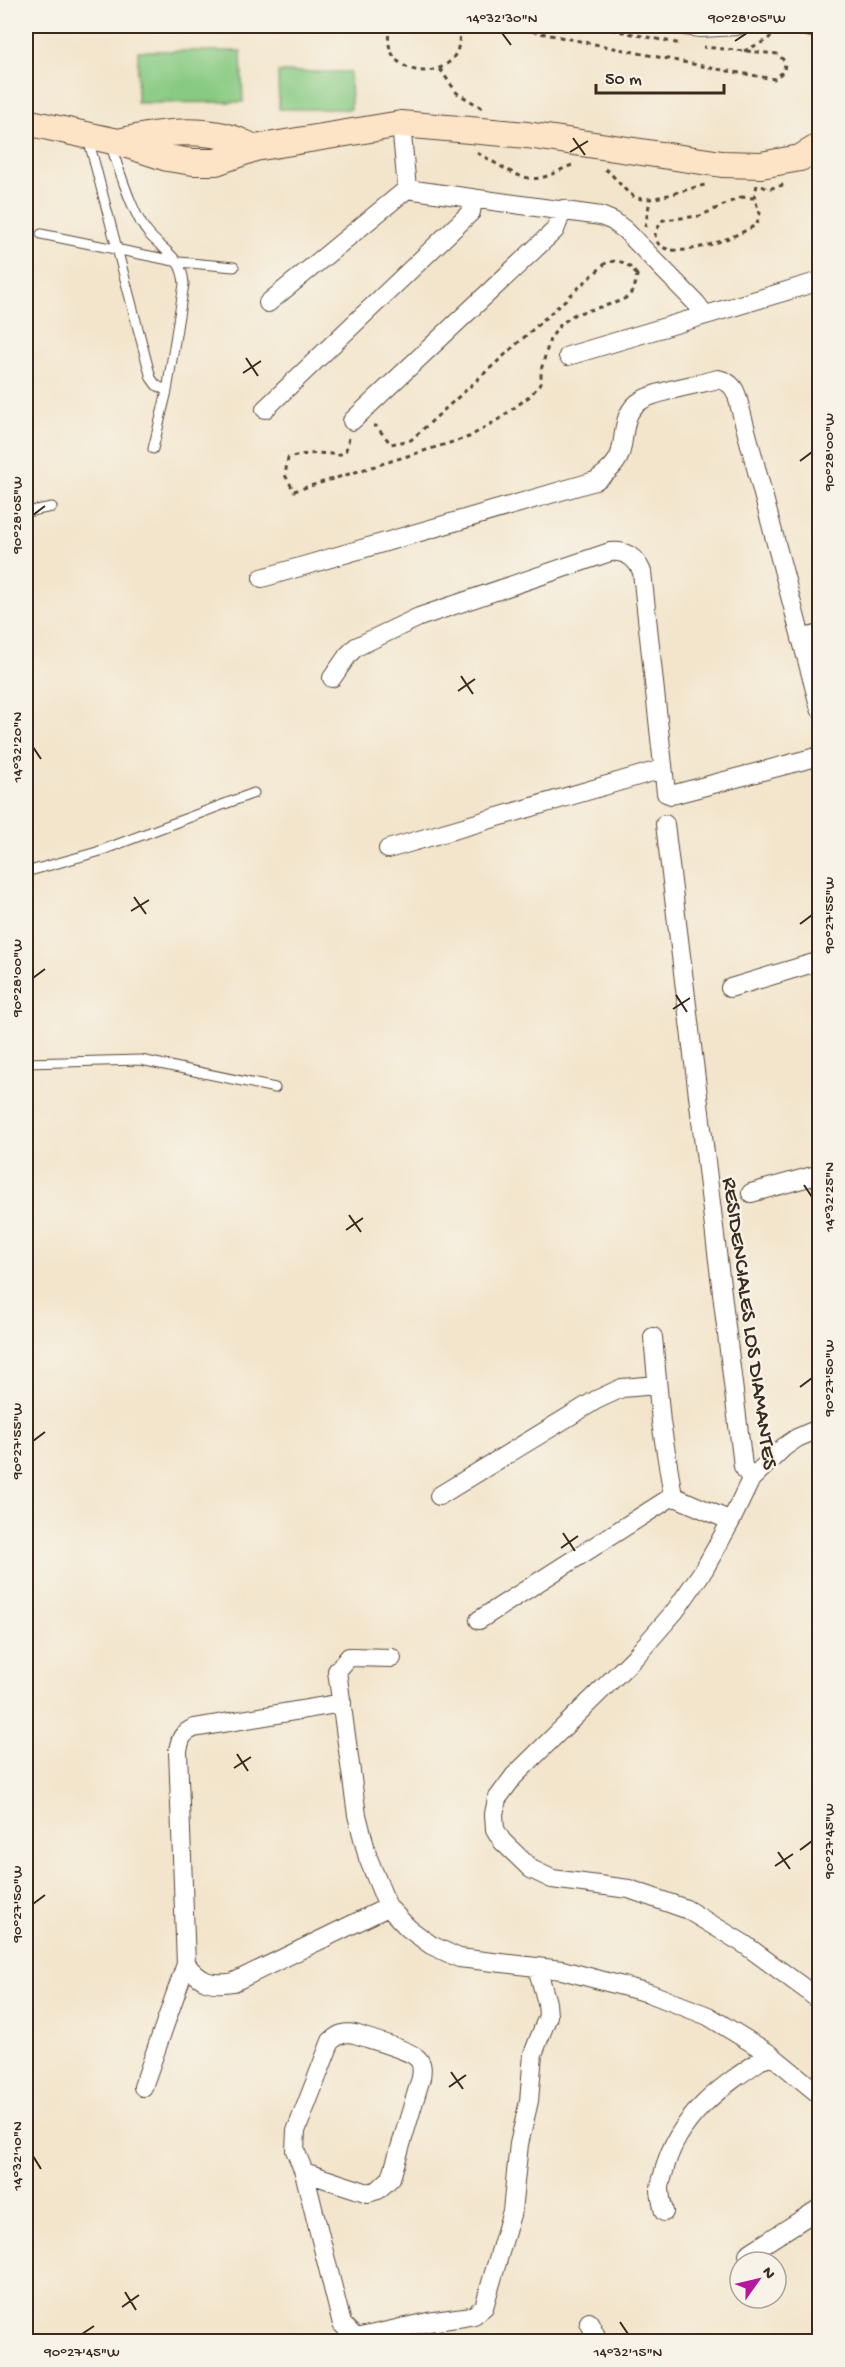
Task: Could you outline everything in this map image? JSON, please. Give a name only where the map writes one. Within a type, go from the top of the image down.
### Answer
[{"type":"street","points":[[685,26],[701,28],[737,26]]},
{"type":"street","points":[[804,26],[819,30]]},
{"type":"street","points":[[26,122],[105,139],[167,158],[193,162],[216,162],[255,148],[400,124],[526,135],[722,164],[761,165],[800,158],[819,146]]},
{"type":"street","points":[[400,124],[407,189]]},
{"type":"street","points":[[268,303],[407,189],[563,209],[601,216],[613,221],[652,252],[705,315]]},
{"type":"street","points":[[265,409],[471,212],[472,198]]},
{"type":"street","points":[[357,427],[555,230],[563,209]]},
{"type":"street","points":[[568,356],[819,281]]},
{"type":"street","points":[[262,578],[584,485],[605,474],[620,456],[626,418],[635,405],[642,400],[718,379],[730,384],[737,396],[819,710]]},
{"type":"street","points":[[332,678],[356,647],[419,617],[610,552],[621,552],[632,557],[642,572],[666,793],[671,795],[819,756]]},
{"type":"street","points":[[801,639],[819,634]]},
{"type":"street","points":[[388,849],[662,769]]},
{"type":"street","name":"RESIDENCIALES LOS DIAMANTES","points":[[665,824],[743,1466],[751,1479],[705,1568],[668,1618],[635,1657],[514,1776],[497,1799],[494,1815],[495,1829],[514,1855],[531,1869],[552,1879],[629,1889],[686,1909],[744,1944],[808,1991],[819,2002]]},
{"type":"street","points":[[730,987],[819,961]]},
{"type":"street","points":[[751,1192],[819,1174]]},
{"type":"street","points":[[653,1337],[657,1385],[673,1496]]},
{"type":"street","points":[[439,1496],[596,1400],[622,1388],[657,1385]]},
{"type":"street","points":[[751,1479],[784,1447],[819,1428]]},
{"type":"street","points":[[673,1496],[731,1521]]},
{"type":"street","points":[[479,1620],[673,1496]]},
{"type":"street","points":[[392,1658],[349,1658],[337,1671],[357,1815],[368,1858],[388,1907],[408,1928],[431,1945],[459,1958],[537,1967],[588,1976],[649,1993],[708,2016],[770,2054],[819,2095]]},
{"type":"street","points":[[143,2087],[186,1964],[178,1751],[180,1740],[186,1731],[194,1728],[342,1703]]},
{"type":"street","points":[[186,1964],[195,1975],[208,1982],[222,1984],[234,1982],[388,1907]]},
{"type":"street","points":[[304,2172],[368,2193],[378,2190],[391,2178],[421,2078],[423,2069],[418,2059],[409,2053],[346,2032],[331,2041],[296,2131],[295,2150],[304,2172],[342,2324],[350,2334],[356,2338],[464,2317],[484,2307],[512,2211],[519,2144],[530,2101],[533,2054],[548,2016],[547,2003],[537,1967]]},
{"type":"street","points":[[664,2212],[660,2189],[668,2154],[684,2126],[704,2101],[770,2054]]},
{"type":"street","points":[[754,2250],[819,2208]]},
{"type":"street","points":[[589,2322],[599,2342]]},
{"type":"lane","points":[[105,139],[116,251],[151,378],[156,385],[167,392]]},
{"type":"lane","points":[[105,139],[147,232],[179,262],[183,272],[184,284],[167,392],[153,449]]},
{"type":"lane","points":[[41,234],[179,262],[234,267]]},
{"type":"lane","points":[[26,512],[52,507]]},
{"type":"lane","points":[[26,872],[97,852],[254,793]]},
{"type":"lane","points":[[26,1063],[141,1060],[275,1088]]},
{"type":"lane","points":[[758,2342],[762,2339],[775,2342]]},
{"type":"path","points":[[390,26],[390,46],[399,62],[414,71],[423,72],[440,69],[452,58],[456,52],[458,26]]},
{"type":"path","points":[[506,26],[774,79],[784,71],[785,62],[778,54],[700,46]]},
{"type":"path","points":[[594,26],[640,37],[690,45]]},
{"type":"path","points":[[743,52],[767,40],[781,26]]},
{"type":"path","points":[[440,69],[460,96],[486,110]]},
{"type":"path","points":[[474,152],[513,173],[531,179],[551,175],[567,166],[585,164]]},
{"type":"path","points":[[603,168],[618,179],[632,195],[643,200],[651,200],[685,189],[712,184]]},
{"type":"path","points":[[748,183],[758,184],[768,180]]},
{"type":"path","points":[[637,275],[627,263],[615,260],[607,262],[411,440],[391,444],[375,426],[357,427],[346,443],[346,450],[339,455],[301,454],[288,458],[285,475],[294,491],[469,437],[499,419],[530,396],[541,382],[541,370],[550,339],[561,324],[575,314],[626,298],[634,290],[637,275],[656,242],[656,227],[663,220],[700,216],[741,197],[754,198],[757,202],[760,213],[757,224],[741,234],[726,240],[676,251],[652,252]]},
{"type":"path","points":[[651,200],[652,252]]},
{"type":"green space","points":[[138,51],[241,51],[243,102],[137,103]]},
{"type":"green space","points":[[278,72],[350,72],[351,109],[279,109]]}]
